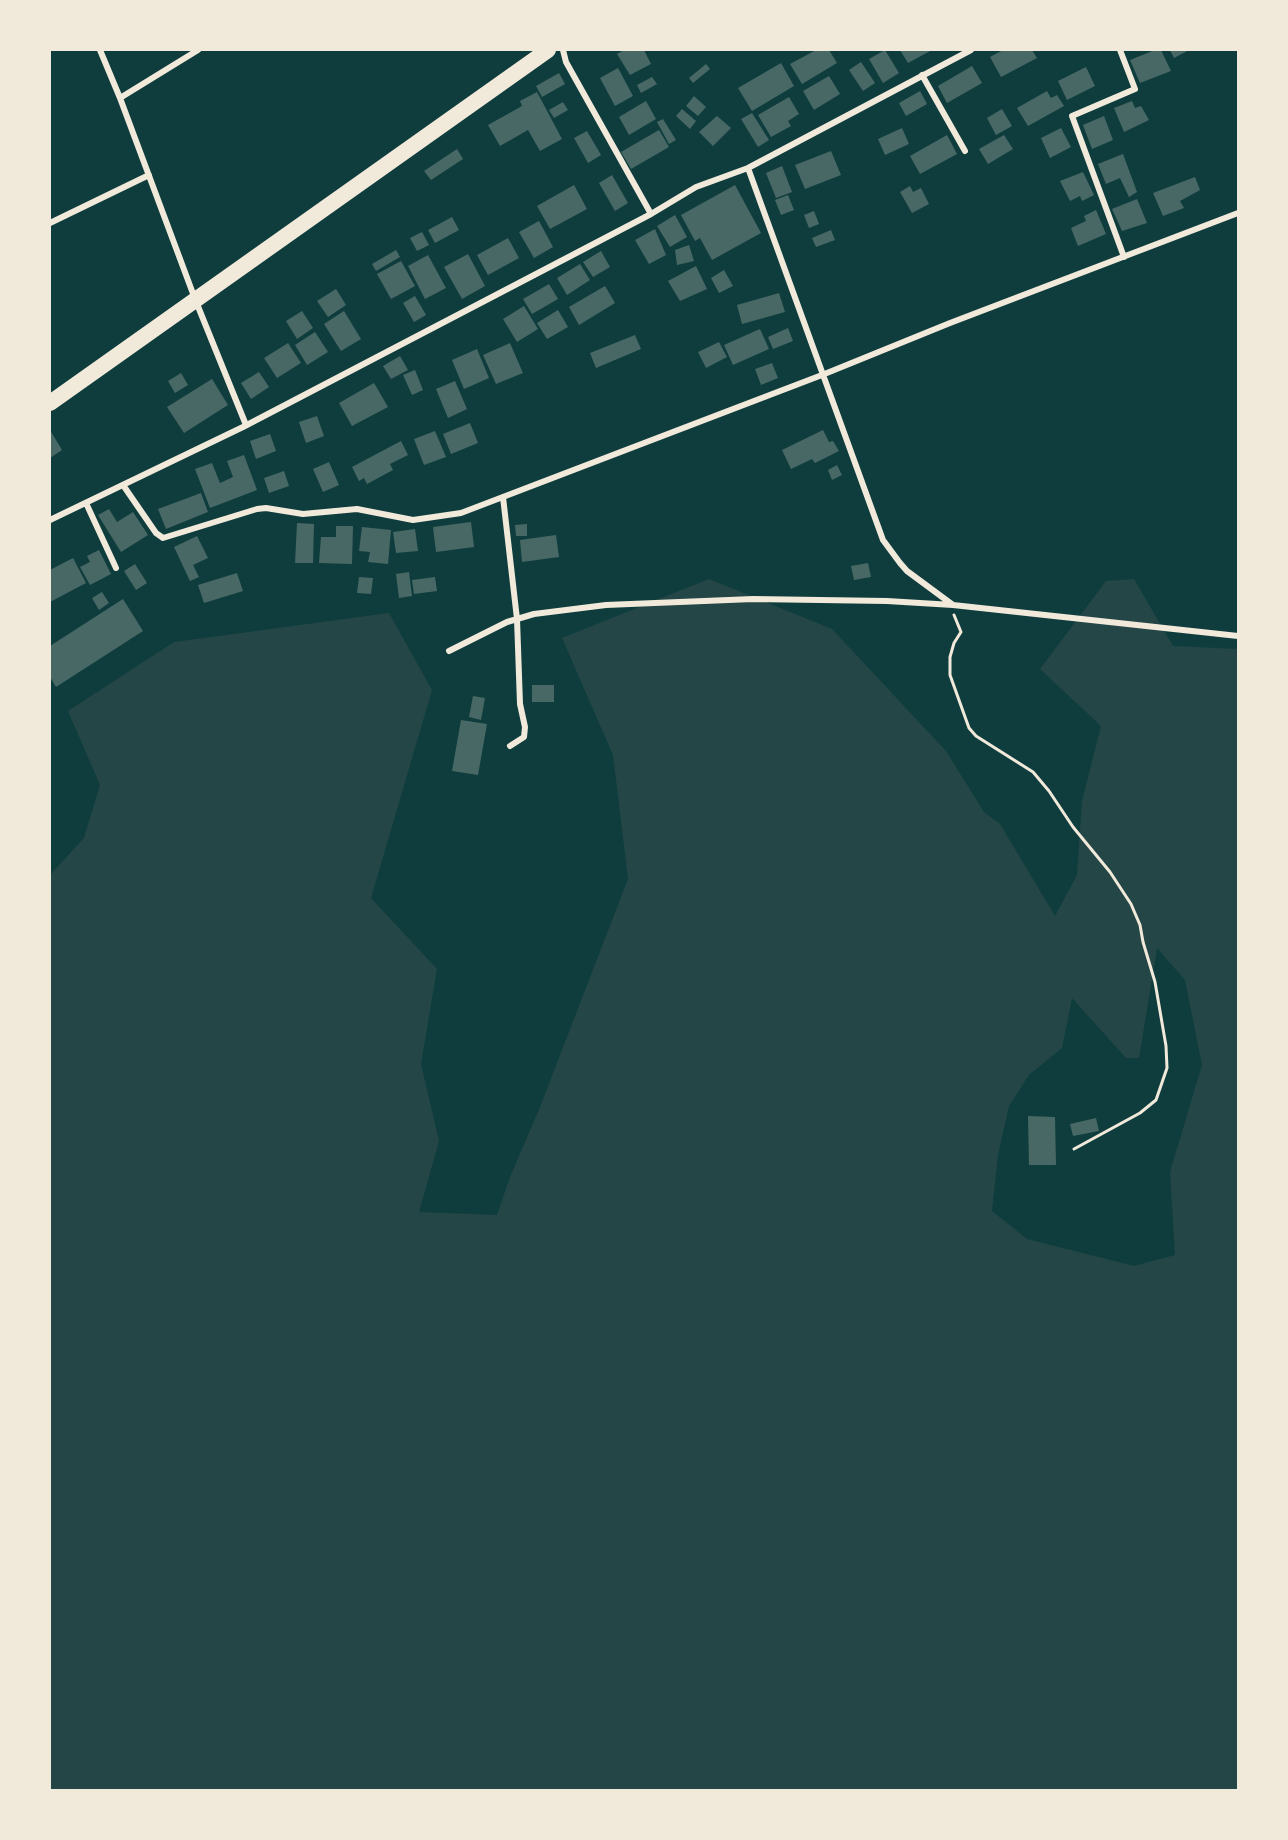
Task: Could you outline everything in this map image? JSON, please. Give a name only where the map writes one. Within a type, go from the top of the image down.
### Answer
[{"type":"highway","points":[[50,403],[548,50]]},
{"type":"street","points":[[100,50],[195,299],[246,425]]},
{"type":"street","points":[[120,99],[198,50]]},
{"type":"street","points":[[563,50],[566,62],[651,214]]},
{"type":"street","points":[[50,520],[246,425],[651,214],[696,187],[748,168],[971,50]]},
{"type":"street","points":[[1122,50],[1120,50],[1135,89],[1072,116],[1124,257]]},
{"type":"street","points":[[922,75],[965,151]]},
{"type":"street","points":[[748,168],[883,540],[907,571],[953,605]]},
{"type":"street","points":[[50,222],[149,175]]},
{"type":"street","points":[[123,485],[156,533],[163,538],[266,508],[303,514],[357,509],[413,520],[460,513],[1239,213]]},
{"type":"street","points":[[503,497],[517,619],[520,704],[525,727],[524,737],[510,746]]},
{"type":"street","points":[[86,503],[116,567]]},
{"type":"street","points":[[450,651],[507,622],[534,614],[606,605],[753,599],[953,605],[1239,636]]},
{"type":"path","points":[[953,605],[954,616],[961,632],[954,643],[950,657],[950,675],[969,728],[976,736],[1033,772],[1110,872],[1131,904],[1140,925],[1155,982],[1166,1046],[1167,1068],[1156,1100],[1140,1113],[1074,1149]]},
{"type":"shaded area","points":[[709,579],[832,629],[946,751],[984,812],[1000,824],[1055,916],[1077,875],[1082,801],[1101,726],[1040,669],[1106,581],[1134,579],[1173,646],[1238,649],[1238,1790],[50,1790],[50,875],[84,838],[100,785],[68,711],[174,642],[389,613],[432,690],[371,898],[437,969],[421,1064],[439,1141],[419,1212],[497,1215],[628,879],[613,755],[562,638]],"holes":[[[1157,948],[1185,980],[1202,1065],[1170,1172],[1175,1255],[1134,1266],[1027,1239],[992,1211],[998,1155],[1009,1106],[1029,1075],[1062,1048],[1072,998],[1126,1058],[1139,1058]]]},
{"type":"building","points":[[624,50],[644,50],[651,64],[630,75],[617,54]]},
{"type":"building","points":[[816,50],[829,50],[837,63],[802,84],[790,64]]},
{"type":"building","points":[[885,50],[899,73],[883,83],[869,59]]},
{"type":"building","points":[[900,50],[932,50],[908,63]]},
{"type":"building","points":[[1003,50],[1032,50],[1037,58],[1001,77],[990,57]]},
{"type":"building","points":[[1155,50],[1161,50],[1171,71],[1140,83],[1130,60]]},
{"type":"building","points":[[1170,50],[1189,50],[1174,58]]},
{"type":"building","points":[[861,62],[875,83],[863,91],[849,70]]},
{"type":"building","points":[[781,63],[794,86],[752,111],[738,88]]},
{"type":"building","points":[[706,64],[710,69],[693,83],[689,78]]},
{"type":"building","points":[[972,66],[982,83],[947,103],[938,86]]},
{"type":"building","points":[[1086,67],[1095,86],[1067,100],[1058,81]]},
{"type":"building","points":[[618,68],[633,96],[615,106],[600,78]]},
{"type":"building","points":[[559,73],[565,84],[542,97],[536,86]]},
{"type":"building","points":[[829,76],[840,94],[814,110],[803,91]]},
{"type":"building","points":[[652,77],[657,84],[641,93],[637,85]]},
{"type":"building","points":[[920,91],[927,104],[906,116],[899,103]]},
{"type":"building","points":[[1047,91],[1051,98],[1057,95],[1064,106],[1028,126],[1017,108]]},
{"type":"building","points":[[537,92],[562,139],[540,151],[528,130],[500,146],[488,125],[522,106],[520,101]]},
{"type":"building","points":[[694,96],[706,107],[698,116],[686,106]]},
{"type":"building","points":[[789,97],[799,114],[788,121],[791,126],[771,137],[758,115]]},
{"type":"building","points":[[646,101],[656,119],[629,135],[619,117]]},
{"type":"building","points":[[1132,101],[1135,108],[1141,106],[1149,120],[1124,132],[1114,108]]},
{"type":"building","points":[[563,102],[568,110],[554,118],[549,110]]},
{"type":"building","points":[[682,109],[696,121],[690,129],[676,116]]},
{"type":"building","points":[[1002,109],[1012,126],[996,135],[987,118]]},
{"type":"building","points":[[752,113],[769,140],[758,147],[741,119]]},
{"type":"building","points":[[717,116],[731,128],[713,146],[699,132]]},
{"type":"building","points":[[1104,116],[1113,140],[1092,149],[1083,125]]},
{"type":"building","points":[[663,119],[676,140],[669,144],[657,122]]},
{"type":"building","points":[[902,128],[909,144],[885,155],[878,139]]},
{"type":"building","points":[[1061,128],[1071,147],[1050,158],[1041,138]]},
{"type":"building","points":[[659,130],[669,147],[631,169],[621,152]]},
{"type":"building","points":[[587,131],[601,155],[588,163],[574,138]]},
{"type":"building","points":[[947,135],[957,154],[920,174],[910,156]]},
{"type":"building","points":[[1004,135],[1013,149],[988,164],[979,149]]},
{"type":"building","points":[[457,149],[463,159],[431,180],[424,171]]},
{"type":"building","points":[[831,151],[841,175],[805,189],[795,165]]},
{"type":"building","points":[[1123,154],[1137,192],[1129,197],[1120,178],[1106,184],[1098,164]]},
{"type":"building","points":[[782,166],[792,192],[776,198],[766,173]]},
{"type":"building","points":[[1083,172],[1094,195],[1082,201],[1080,196],[1070,201],[1060,181]]},
{"type":"building","points":[[612,175],[628,203],[615,211],[599,183]]},
{"type":"building","points":[[1195,177],[1200,190],[1180,201],[1184,208],[1163,216],[1153,193]]},
{"type":"building","points":[[574,185],[587,209],[550,229],[537,206]]},
{"type":"building","points":[[735,185],[761,233],[712,260],[700,238],[695,241],[681,215]]},
{"type":"building","points":[[910,186],[913,192],[921,188],[929,204],[912,213],[900,192]]},
{"type":"building","points":[[788,195],[794,210],[781,215],[775,200]]},
{"type":"building","points":[[1137,199],[1147,223],[1122,231],[1112,209]]},
{"type":"building","points":[[1096,210],[1106,234],[1078,246],[1071,228],[1086,221],[1084,216]]},
{"type":"building","points":[[814,211],[819,224],[809,228],[804,215]]},
{"type":"building","points":[[675,215],[687,237],[670,247],[657,226]]},
{"type":"building","points":[[452,217],[459,230],[435,243],[428,230]]},
{"type":"building","points":[[539,221],[553,247],[534,258],[519,232]]},
{"type":"building","points":[[655,229],[666,255],[649,264],[635,240]]},
{"type":"building","points":[[831,230],[835,240],[816,247],[812,238]]},
{"type":"building","points":[[422,232],[429,245],[417,251],[410,238]]},
{"type":"building","points":[[508,238],[519,258],[488,275],[477,255]]},
{"type":"building","points":[[689,245],[694,261],[677,265],[675,250]]},
{"type":"building","points":[[396,250],[400,257],[376,271],[372,264]]},
{"type":"building","points":[[601,251],[610,267],[593,277],[583,262]]},
{"type":"building","points":[[468,254],[485,286],[462,299],[444,267]]},
{"type":"building","points":[[428,255],[446,288],[425,299],[408,266]]},
{"type":"building","points":[[401,261],[415,286],[391,299],[377,274]]},
{"type":"building","points":[[580,264],[590,280],[567,295],[557,278]]},
{"type":"building","points":[[696,266],[707,289],[680,301],[668,281]]},
{"type":"building","points":[[724,270],[733,286],[719,293],[711,278]]},
{"type":"building","points":[[549,284],[558,299],[532,314],[523,299]]},
{"type":"building","points":[[605,286],[615,303],[579,325],[569,307]]},
{"type":"building","points":[[336,289],[346,305],[328,317],[317,301]]},
{"type":"building","points":[[779,293],[785,312],[742,324],[737,305]]},
{"type":"building","points":[[415,296],[426,315],[414,322],[403,303]]},
{"type":"building","points":[[524,306],[538,329],[517,342],[503,319]]},
{"type":"building","points":[[558,310],[568,327],[547,339],[537,323]]},
{"type":"building","points":[[302,311],[313,328],[297,339],[286,321]]},
{"type":"building","points":[[344,311],[361,339],[341,351],[324,324]]},
{"type":"building","points":[[788,328],[793,341],[773,349],[768,337]]},
{"type":"building","points":[[760,329],[769,349],[733,365],[724,345]]},
{"type":"building","points":[[315,332],[328,352],[307,365],[295,345]]},
{"type":"building","points":[[635,335],[641,349],[596,368],[590,353]]},
{"type":"building","points":[[719,342],[727,357],[706,368],[698,352]]},
{"type":"building","points":[[288,343],[301,363],[277,378],[264,358]]},
{"type":"building","points":[[510,343],[523,373],[496,384],[483,355]]},
{"type":"building","points":[[477,349],[489,378],[464,389],[452,360]]},
{"type":"building","points":[[400,356],[408,370],[391,379],[383,366]]},
{"type":"building","points":[[772,363],[778,378],[761,385],[755,369]]},
{"type":"building","points":[[415,370],[423,390],[412,395],[403,375]]},
{"type":"building","points":[[259,372],[269,387],[251,399],[241,383]]},
{"type":"building","points":[[181,373],[188,385],[175,393],[168,381]]},
{"type":"building","points":[[212,379],[228,405],[184,433],[167,407]]},
{"type":"building","points":[[455,381],[467,409],[448,418],[436,389]]},
{"type":"building","points":[[374,383],[388,407],[352,426],[339,403]]},
{"type":"building","points":[[317,416],[324,436],[306,443],[299,422]]},
{"type":"building","points":[[470,423],[478,443],[451,454],[443,434]]},
{"type":"building","points":[[50,430],[62,450],[50,458]]},
{"type":"building","points":[[823,430],[829,442],[833,441],[839,451],[815,463],[812,459],[791,469],[782,450]]},
{"type":"building","points":[[435,431],[446,457],[424,465],[414,439]]},
{"type":"building","points":[[270,434],[276,451],[256,459],[250,441]]},
{"type":"building","points":[[401,441],[408,455],[390,464],[393,470],[367,484],[364,478],[359,481],[352,467]]},
{"type":"building","points":[[244,455],[257,490],[210,508],[195,469],[212,463],[220,483],[233,477],[227,461]]},
{"type":"building","points":[[329,462],[339,485],[323,492],[313,469]]},
{"type":"building","points":[[837,465],[842,475],[832,480],[828,470]]},
{"type":"building","points":[[284,471],[289,486],[269,493],[264,478]]},
{"type":"building","points":[[201,493],[208,512],[166,529],[158,509]]},
{"type":"building","points":[[109,509],[117,522],[133,512],[148,535],[121,552],[98,515]]},
{"type":"building","points":[[471,522],[474,547],[436,552],[433,527]]},
{"type":"building","points":[[297,523],[314,524],[313,563],[295,563]]},
{"type":"building","points":[[527,524],[527,536],[516,536],[515,525]]},
{"type":"building","points":[[336,526],[353,526],[352,564],[319,563],[321,537],[336,537]]},
{"type":"building","points":[[362,527],[391,530],[388,564],[368,562],[370,552],[359,551]]},
{"type":"building","points":[[415,529],[418,551],[396,553],[393,532]]},
{"type":"building","points":[[556,535],[559,557],[522,562],[520,540]]},
{"type":"building","points":[[197,536],[208,558],[193,565],[199,577],[190,581],[174,547]]},
{"type":"building","points":[[99,550],[111,574],[90,585],[80,567],[90,562],[87,556]]},
{"type":"building","points":[[73,558],[86,583],[50,602],[50,570]]},
{"type":"building","points":[[868,563],[871,577],[854,580],[851,566]]},
{"type":"building","points":[[135,564],[147,583],[136,590],[124,571]]},
{"type":"building","points":[[409,572],[412,596],[399,598],[396,574]]},
{"type":"building","points":[[237,573],[243,591],[204,603],[198,585]]},
{"type":"building","points":[[359,577],[373,578],[371,594],[357,593]]},
{"type":"building","points":[[435,577],[437,591],[414,594],[412,580]]},
{"type":"building","points":[[102,592],[109,603],[99,610],[92,598]]},
{"type":"building","points":[[123,599],[143,631],[56,687],[50,677],[50,646]]},
{"type":"building","points":[[532,685],[554,685],[554,702],[532,702]]},
{"type":"building","points":[[473,696],[485,698],[481,720],[469,717]]},
{"type":"building","points":[[461,720],[487,724],[478,775],[452,771]]},
{"type":"building","points":[[1028,1116],[1055,1117],[1056,1165],[1029,1165]]},
{"type":"building","points":[[1096,1118],[1099,1131],[1073,1136],[1070,1124]]}]
